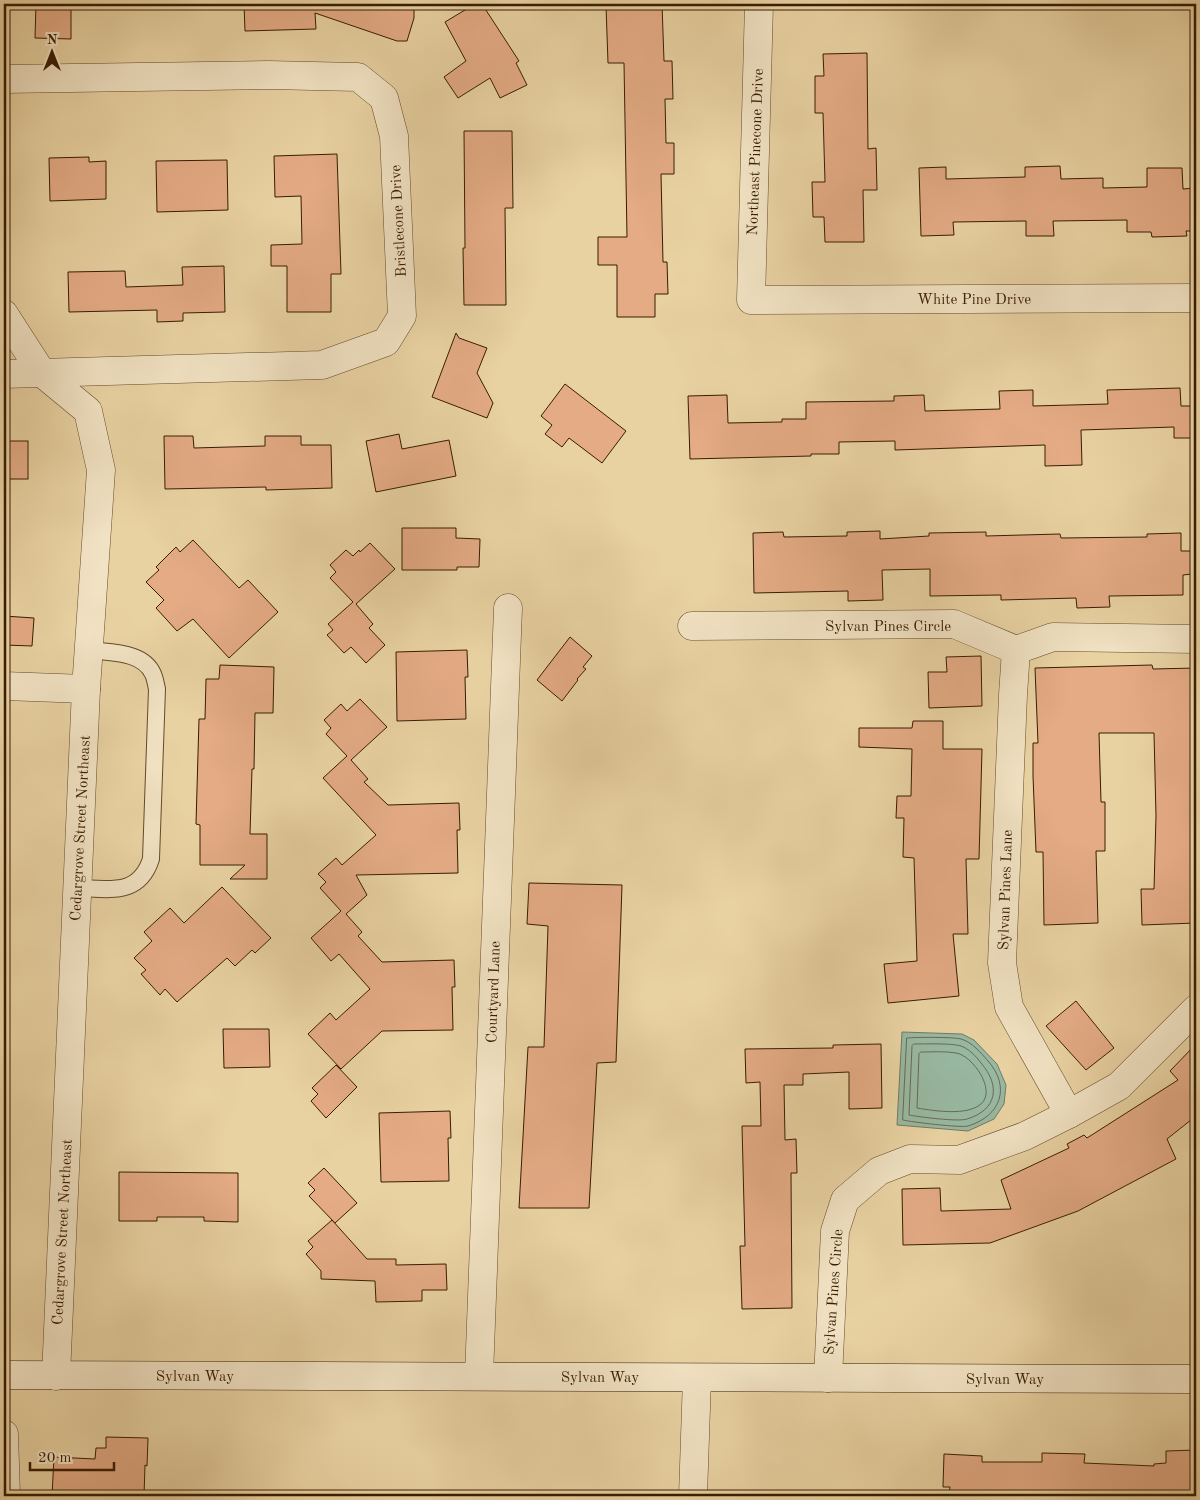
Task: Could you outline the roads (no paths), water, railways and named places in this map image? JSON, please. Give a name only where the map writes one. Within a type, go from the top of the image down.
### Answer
[{"type":"street","name":"Northeast Pinecone Drive","points":[[751,300],[759,4]]},
{"type":"street","name":"Bristlecone Drive","points":[[4,79],[268,75],[358,77],[384,98],[394,136],[402,316],[386,342],[322,365],[4,374]]},
{"type":"street","name":"White Pine Drive","points":[[751,300],[1196,298]]},
{"type":"street","name":"Cedargrove Street Northeast","points":[[4,314],[42,373],[88,411],[101,470],[86,689],[56,1376]]},
{"type":"street","name":"Courtyard Lane","points":[[479,1376],[508,608]]},
{"type":"street","name":"Sylvan Pines Circle","points":[[692,626],[954,624],[1016,650]]},
{"type":"street","points":[[1016,650],[1053,636],[1196,639]]},
{"type":"street","name":"Sylvan Pines Lane","points":[[1016,650],[1002,963],[1009,1007],[1069,1114]]},
{"type":"street","points":[[4,686],[86,689]]},
{"type":"street","name":"Sylvan Pines Circle","points":[[828,1378],[836,1231],[845,1200],[878,1171],[910,1159],[959,1160],[1025,1136],[1069,1114],[1119,1086],[1196,1009]]},
{"type":"street","name":"Sylvan Way","points":[[4,1375],[1196,1379]]},
{"type":"street","points":[[693,1496],[697,1378]]},
{"type":"street","points":[[4,1434],[6,1496]]},
{"type":"lane","points":[[78,888],[118,889],[134,883],[147,872],[152,859],[156,690],[153,674],[147,665],[135,656],[89,650]]},
{"type":"water","points":[[902,1032],[962,1034],[974,1040],[997,1064],[1006,1085],[1004,1104],[994,1119],[968,1131],[897,1125]]}]
